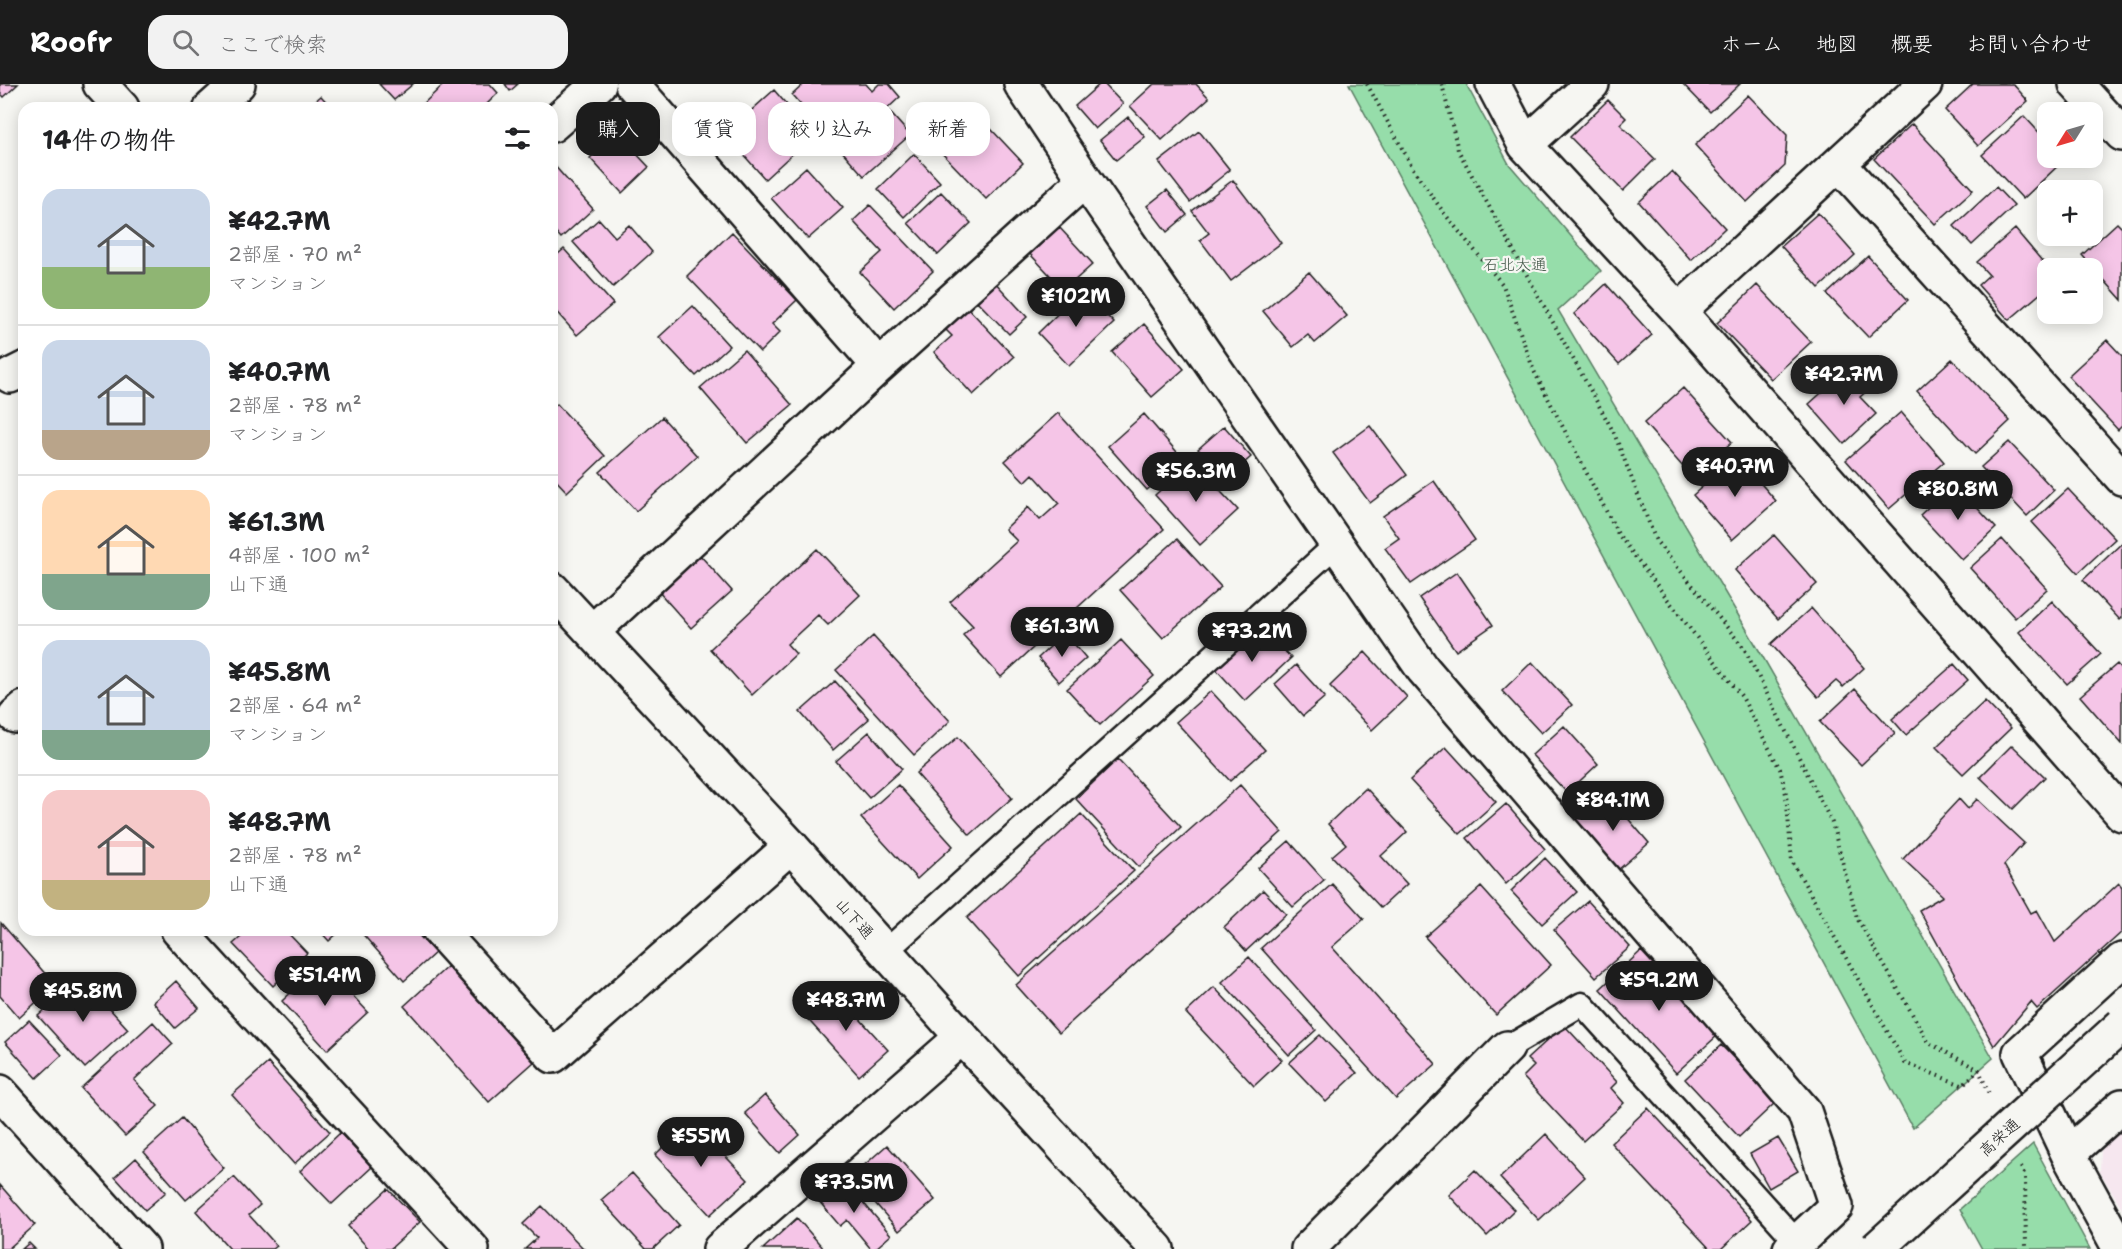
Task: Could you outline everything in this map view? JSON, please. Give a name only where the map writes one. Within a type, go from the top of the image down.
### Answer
[{"type":"street","points":[[100,84],[116,102]]},
{"type":"street","points":[[218,102],[238,84]]},
{"type":"street","points":[[558,120],[599,84]]},
{"type":"street","points":[[632,84],[879,366]]},
{"type":"street","points":[[1021,84],[1424,669],[1804,1111],[1836,1206],[1793,1246]]},
{"type":"street","points":[[1493,84],[1525,145],[1679,310],[2122,814]]},
{"type":"street","points":[[1525,145],[1592,84]]},
{"type":"street","points":[[1679,310],[1925,84]]},
{"type":"street","points":[[2076,84],[2122,134]]},
{"type":"street","points":[[1839,164],[2122,478]]},
{"type":"street","points":[[593,632],[879,366],[1085,180]]},
{"type":"street","name":"山下通","points":[[558,595],[791,846],[962,1037],[1157,1249]]},
{"type":"street","points":[[445,936],[553,1056],[791,846]]},
{"type":"street","points":[[184,936],[472,1249]]},
{"type":"street","points":[[2120,1249],[2068,1155],[2020,1053],[2122,960]]},
{"type":"street","name":"高栄通","points":[[1876,1249],[2122,1025]]},
{"type":"street","points":[[720,1249],[962,1037]]},
{"type":"street","points":[[1308,1249],[1507,1048]]},
{"type":"street","points":[[4,1105],[142,1249]]},
{"type":"street","points":[[2068,1155],[2122,1106]]},
{"type":"lane","points":[[885,952],[1337,544]]},
{"type":"lane","points":[[1507,1048],[1582,1004],[1793,1246]]},
{"type":"path","points":[[1367,84],[1414,172],[1444,213],[1503,285],[1534,371],[1618,534],[1742,697],[1780,770],[1786,794],[1792,861],[1905,1063],[1962,1085],[1979,1070]]},
{"type":"path","points":[[1442,84],[1458,150],[1614,433],[1656,541],[1744,648],[1832,823],[1857,918],[1929,1042],[1979,1070],[1993,1102]]},
{"type":"path","points":[[2020,1166],[2025,1176],[2026,1249]]},
{"type":"shaded area","points":[[2122,1127],[2122,1208],[2100,1172],[2101,1151]]},
{"type":"green space","name":"石北大通","points":[[1349,84],[1466,84],[1509,164],[1601,271],[1558,310],[1760,652],[1993,1058],[1913,1128]]},
{"type":"green space","points":[[2033,1144],[2090,1249],[1982,1249],[1960,1209]]},
{"type":"building","points":[[0,84],[18,84],[4,97],[0,93]]},
{"type":"building","points":[[379,84],[413,84],[394,100]]},
{"type":"building","points":[[444,84],[490,84],[498,93],[489,102],[425,102]]},
{"type":"building","points":[[505,84],[518,84],[510,91]]},
{"type":"building","points":[[804,84],[866,84],[872,91],[879,84],[889,84],[900,97],[894,103],[798,102],[792,95]]},
{"type":"building","points":[[1100,84],[1104,84],[1123,104],[1095,129],[1075,106]]},
{"type":"building","points":[[1154,84],[1196,84],[1209,98],[1162,140],[1130,106]]},
{"type":"building","points":[[1683,84],[1740,84],[1710,112]]},
{"type":"building","points":[[1973,84],[2013,84],[2028,101],[1978,146],[1945,110]]},
{"type":"building","points":[[774,90],[784,102],[768,102],[768,156],[790,156],[765,179],[745,156],[756,156],[756,106]]},
{"type":"building","points":[[1748,95],[1787,135],[1785,166],[1747,202],[1695,145]]},
{"type":"building","points":[[321,96],[326,102],[314,102]]},
{"type":"building","points":[[1608,100],[1626,118],[1620,124],[1655,159],[1623,191],[1570,137]]},
{"type":"building","points":[[2024,116],[2037,130],[2037,168],[2056,168],[2043,180],[2037,180],[2037,186],[2023,199],[1982,155]]},
{"type":"building","points":[[894,117],[906,130],[906,139],[894,149]]},
{"type":"building","points":[[1128,117],[1145,137],[1116,160],[1100,140]]},
{"type":"building","points":[[1912,124],[1973,190],[1935,224],[1874,159]]},
{"type":"building","points":[[990,128],[1023,163],[986,199],[945,156],[990,156]]},
{"type":"building","points":[[1199,131],[1230,170],[1190,202],[1159,162]]},
{"type":"building","points":[[592,156],[639,156],[649,167],[622,193],[590,158]]},
{"type":"building","points":[[846,156],[886,156],[864,176]]},
{"type":"building","points":[[912,156],[916,156],[940,182],[904,217],[878,189]]},
{"type":"building","points":[[806,167],[843,208],[808,239],[771,198]]},
{"type":"building","points":[[558,170],[593,209],[561,238],[558,235]]},
{"type":"building","points":[[1672,171],[1725,228],[1691,260],[1639,202]]},
{"type":"building","points":[[1233,180],[1281,243],[1231,281],[1200,240],[1209,233],[1192,211]]},
{"type":"building","points":[[1996,187],[2014,206],[1972,245],[1954,226]]},
{"type":"building","points":[[1167,190],[1187,215],[1167,232],[1147,206]]},
{"type":"building","points":[[941,192],[971,223],[938,255],[908,223]]},
{"type":"building","points":[[870,205],[933,271],[894,308],[860,272],[882,252],[853,221]]},
{"type":"building","points":[[1818,213],[1855,255],[1819,288],[1781,246]]},
{"type":"building","points":[[599,219],[615,237],[629,225],[652,252],[613,287],[573,242]]},
{"type":"building","points":[[2117,223],[2122,228],[2122,300],[2103,279],[2103,258],[2085,258],[2082,255],[2092,246],[2103,246],[2103,236]]},
{"type":"building","points":[[1059,227],[1093,264],[1064,290],[1030,254]]},
{"type":"building","points":[[2015,229],[2040,258],[2037,258],[2037,296],[2009,320],[1978,285],[1989,275],[1977,262]]},
{"type":"building","points":[[732,232],[797,300],[772,324],[780,332],[760,352],[687,276]]},
{"type":"building","points":[[564,249],[613,304],[577,335],[558,314],[558,254]]},
{"type":"building","points":[[1868,256],[1908,300],[1868,337],[1827,294]]},
{"type":"building","points":[[1309,272],[1347,316],[1315,343],[1308,335],[1293,347],[1263,311]]},
{"type":"building","points":[[993,280],[1027,317],[1009,334],[974,298]]},
{"type":"building","points":[[1606,284],[1652,335],[1619,364],[1574,314]]},
{"type":"building","points":[[1757,285],[1811,342],[1771,379],[1717,323]]},
{"type":"building","points":[[1082,290],[1114,323],[1069,366],[1038,333]]},
{"type":"building","points":[[693,306],[729,346],[696,376],[659,337]]},
{"type":"building","points":[[967,307],[1014,357],[973,395],[934,352],[952,336],[944,328]]},
{"type":"building","points":[[1144,324],[1184,369],[1152,397],[1112,352]]},
{"type":"building","points":[[2107,340],[2122,356],[2122,426],[2118,430],[2068,376]]},
{"type":"building","points":[[744,350],[792,405],[747,443],[700,388]]},
{"type":"building","points":[[1952,359],[2010,421],[1975,454],[1917,391]]},
{"type":"building","points":[[1849,368],[1869,389],[1860,397],[1876,414],[1844,444],[1809,404]]},
{"type":"building","points":[[1683,388],[1732,442],[1692,477],[1644,423]]},
{"type":"building","points":[[558,405],[605,456],[567,492],[558,482]]},
{"type":"building","points":[[1901,412],[1944,462],[1889,509],[1846,460]]},
{"type":"building","points":[[1058,413],[1164,529],[1001,677],[963,635],[973,626],[950,602],[1017,541],[1005,529],[1028,507],[1040,520],[1059,503],[1033,474],[1025,482],[1005,461]]},
{"type":"building","points":[[1144,414],[1183,459],[1147,490],[1108,446]]},
{"type":"building","points":[[662,417],[697,456],[636,511],[600,472]]},
{"type":"building","points":[[1224,426],[1251,457],[1225,480],[1198,449]]},
{"type":"building","points":[[1370,426],[1407,475],[1370,503],[1333,453]]},
{"type":"building","points":[[2009,442],[2054,490],[2027,516],[1981,467]]},
{"type":"building","points":[[1737,456],[1776,501],[1732,540],[1693,495]]},
{"type":"building","points":[[1192,461],[1238,510],[1200,545],[1155,495]]},
{"type":"building","points":[[1434,481],[1475,540],[1411,584],[1385,548],[1399,538],[1383,516]]},
{"type":"building","points":[[1954,483],[1996,528],[1962,560],[1920,515]]},
{"type":"building","points":[[2068,489],[2115,539],[2078,573],[2032,522]]},
{"type":"building","points":[[1774,535],[1817,584],[1778,619],[1735,570]]},
{"type":"building","points":[[1177,539],[1221,587],[1163,638],[1120,590]]},
{"type":"building","points":[[2002,539],[2047,589],[2015,618],[1970,568]]},
{"type":"building","points":[[2122,543],[2122,618],[2120,620],[2083,580]]},
{"type":"building","points":[[817,549],[860,595],[828,625],[818,615],[787,644],[796,654],[752,695],[710,649]]},
{"type":"building","points":[[699,554],[732,591],[691,628],[658,591]]},
{"type":"building","points":[[1457,572],[1493,625],[1456,651],[1419,598]]},
{"type":"building","points":[[2052,601],[2101,654],[2067,684],[2019,632]]},
{"type":"building","points":[[1811,608],[1864,668],[1843,687],[1836,681],[1818,697],[1771,644]]},
{"type":"building","points":[[1260,624],[1291,658],[1245,701],[1214,667]]},
{"type":"building","points":[[1065,633],[1086,658],[1059,682],[1038,658]]},
{"type":"building","points":[[873,636],[950,721],[914,755],[836,670]]},
{"type":"building","points":[[1121,640],[1154,676],[1100,725],[1067,689]]},
{"type":"building","points":[[1365,652],[1407,697],[1372,730],[1330,686]]},
{"type":"building","points":[[1532,662],[1572,705],[1541,733],[1502,691]]},
{"type":"building","points":[[1954,664],[1968,680],[1906,735],[1892,719]]},
{"type":"building","points":[[2117,664],[2122,670],[2122,744],[2080,696]]},
{"type":"building","points":[[1296,665],[1325,697],[1303,716],[1275,684]]},
{"type":"building","points":[[835,681],[869,719],[833,750],[800,712]]},
{"type":"building","points":[[1855,689],[1895,733],[1861,765],[1820,722]]},
{"type":"building","points":[[1211,691],[1265,750],[1230,781],[1176,722]]},
{"type":"building","points":[[1985,701],[2011,728],[1963,774],[1936,747]]},
{"type":"building","points":[[1564,726],[1598,764],[1567,793],[1532,755]]},
{"type":"building","points":[[869,732],[902,769],[869,798],[836,761]]},
{"type":"building","points":[[958,737],[1012,798],[970,835],[916,773]]},
{"type":"building","points":[[2012,745],[2045,777],[2013,809],[1980,777]]},
{"type":"building","points":[[1446,747],[1496,802],[1460,834],[1410,780]]},
{"type":"building","points":[[1118,759],[1181,827],[1139,867],[1076,799]]},
{"type":"building","points":[[898,785],[953,846],[917,879],[861,818]]},
{"type":"building","points":[[1240,785],[1282,832],[1059,1033],[1016,985]]},
{"type":"building","points":[[1366,788],[1407,832],[1381,856],[1407,884],[1381,908],[1332,856],[1346,844],[1328,824]]},
{"type":"building","points":[[1607,794],[1649,843],[1618,870],[1576,820]]},
{"type":"building","points":[[1959,799],[1968,809],[1977,799],[2024,843],[2004,865],[2031,913],[2037,910],[2055,942],[2119,883],[2122,887],[2122,932],[2037,1009],[2031,1002],[1994,1046],[1919,910],[1943,896],[1903,859]]},
{"type":"building","points":[[1506,804],[1545,849],[1506,884],[1467,838]]},
{"type":"building","points":[[1081,814],[1134,871],[1019,976],[967,918]]},
{"type":"building","points":[[1289,841],[1324,880],[1293,907],[1258,868]]},
{"type":"building","points":[[1545,858],[1577,892],[1542,924],[1511,891]]},
{"type":"building","points":[[1332,884],[1364,919],[1332,947],[1436,1064],[1396,1099],[1261,948]]},
{"type":"building","points":[[1481,887],[1551,965],[1496,1015],[1425,937]]},
{"type":"building","points":[[1263,890],[1286,914],[1246,951],[1224,927]]},
{"type":"building","points":[[1588,901],[1630,947],[1596,977],[1554,930]]},
{"type":"building","points":[[1,923],[55,985],[19,1018],[0,996]]},
{"type":"building","points":[[242,936],[291,936],[307,953],[273,986],[233,944]]},
{"type":"building","points":[[324,936],[334,936],[329,941]]},
{"type":"building","points":[[364,936],[419,936],[435,953],[404,981]]},
{"type":"building","points":[[1641,951],[1718,1035],[1676,1073],[1600,989]]},
{"type":"building","points":[[1249,957],[1316,1030],[1289,1055],[1222,982]]},
{"type":"building","points":[[322,963],[368,1012],[327,1050],[282,1001]]},
{"type":"building","points":[[448,966],[534,1062],[489,1102],[404,1006]]},
{"type":"building","points":[[81,977],[128,1029],[85,1068],[38,1016]]},
{"type":"building","points":[[176,981],[199,1008],[175,1028],[153,1002]]},
{"type":"building","points":[[1214,987],[1282,1060],[1254,1086],[1186,1013]]},
{"type":"building","points":[[832,988],[888,1050],[859,1076],[803,1014]]},
{"type":"building","points":[[29,1020],[62,1055],[37,1078],[5,1042]]},
{"type":"building","points":[[153,1022],[173,1044],[134,1080],[158,1106],[125,1136],[81,1088]]},
{"type":"building","points":[[1564,1025],[1617,1082],[1611,1088],[1624,1103],[1583,1141],[1523,1077],[1534,1066],[1527,1059]]},
{"type":"building","points":[[1320,1035],[1357,1073],[1326,1102],[1289,1063]]},
{"type":"building","points":[[1721,1045],[1776,1102],[1739,1137],[1685,1079]]},
{"type":"building","points":[[268,1063],[330,1132],[294,1164],[232,1095]]},
{"type":"building","points":[[765,1095],[800,1135],[780,1153],[745,1113]]},
{"type":"building","points":[[1648,1108],[1752,1220],[1721,1249],[1710,1249],[1611,1143]]},
{"type":"building","points":[[182,1118],[224,1168],[186,1200],[144,1152]]},
{"type":"building","points":[[691,1120],[748,1180],[710,1215],[655,1155]]},
{"type":"building","points":[[340,1133],[372,1167],[332,1204],[300,1171]]},
{"type":"building","points":[[1546,1134],[1585,1177],[1539,1220],[1500,1178]]},
{"type":"building","points":[[1778,1138],[1798,1171],[1769,1188],[1750,1154]]},
{"type":"building","points":[[887,1145],[935,1200],[899,1231],[852,1176]]},
{"type":"building","points":[[136,1158],[166,1192],[145,1210],[115,1177]]},
{"type":"building","points":[[1475,1170],[1514,1210],[1487,1236],[1449,1195]]},
{"type":"building","points":[[632,1173],[679,1225],[653,1249],[646,1249],[601,1200]]},
{"type":"building","points":[[234,1177],[260,1205],[249,1215],[277,1246],[273,1249],[230,1249],[196,1211]]},
{"type":"building","points":[[843,1179],[891,1235],[875,1249],[871,1249],[847,1220],[840,1226],[818,1200]]},
{"type":"building","points":[[0,1185],[35,1225],[8,1249],[0,1249]]},
{"type":"building","points":[[388,1189],[420,1222],[390,1249],[369,1249],[348,1226]]},
{"type":"building","points":[[542,1206],[584,1249],[525,1249],[537,1238],[523,1224]]},
{"type":"building","points":[[797,1218],[824,1249],[763,1249]]},
{"type":"building","points":[[29,1243],[35,1249],[22,1249]]}]
